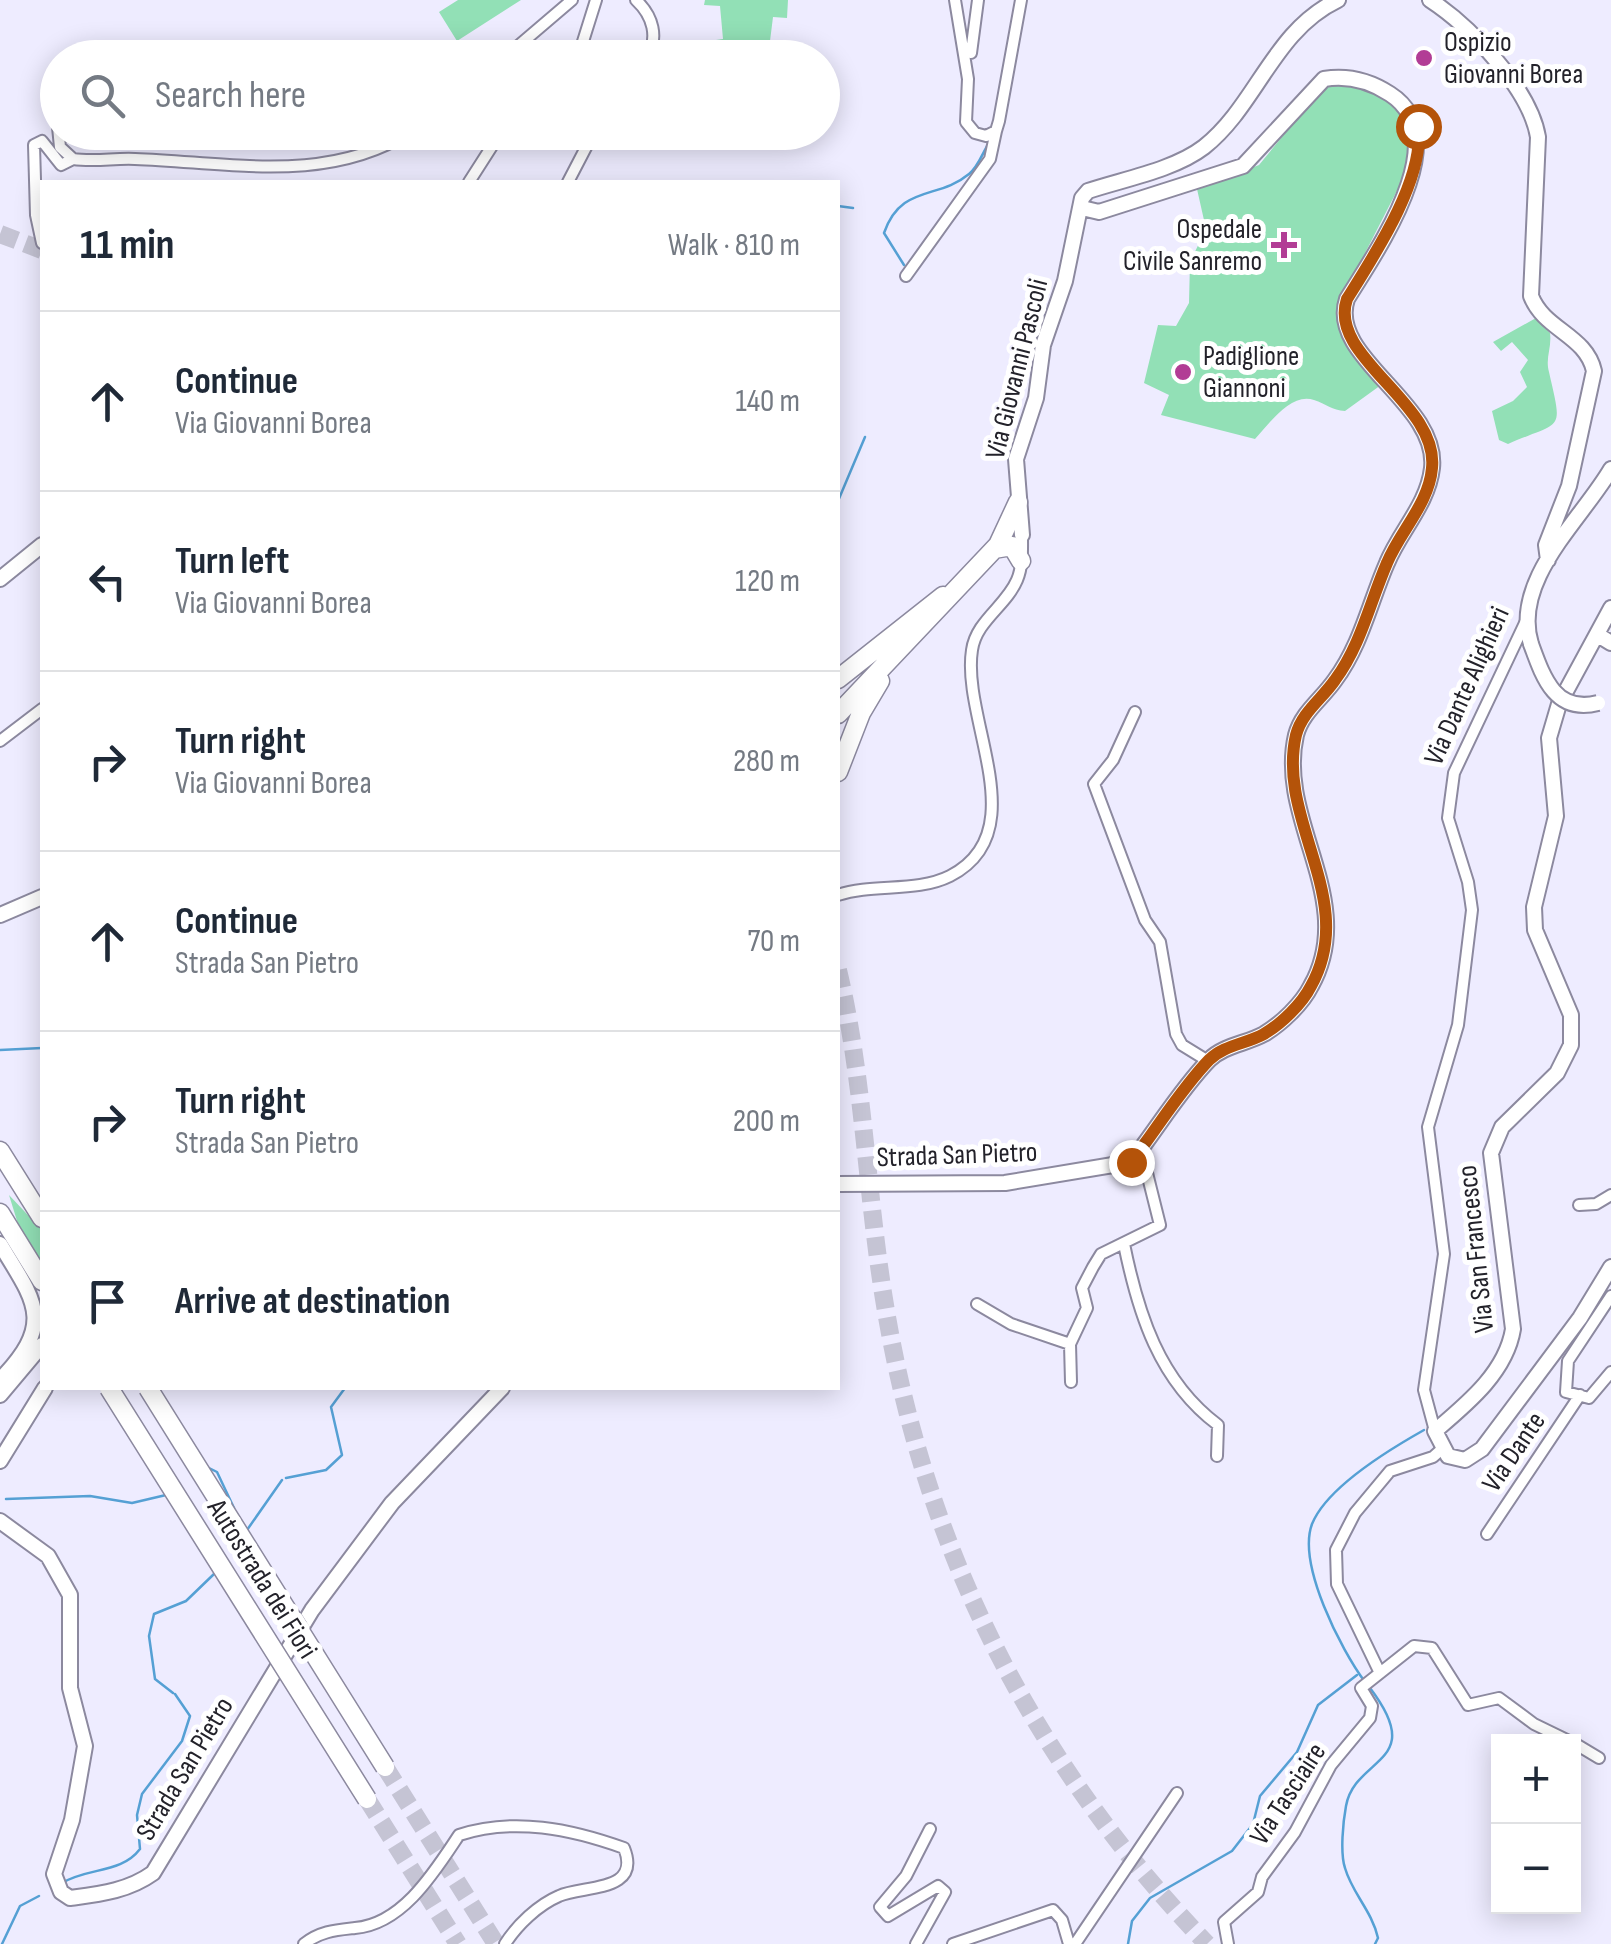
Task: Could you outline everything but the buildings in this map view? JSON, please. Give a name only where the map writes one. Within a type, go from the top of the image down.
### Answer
[{"type":"highway","points":[[840,710],[998,544],[1018,502]]},
{"type":"highway","points":[[998,544],[1022,535]]},
{"type":"highway","points":[[998,544],[1012,546],[1021,561]]},
{"type":"highway","points":[[840,677],[971,574]]},
{"type":"highway","points":[[840,767],[861,713],[903,648]]},
{"type":"highway","points":[[0,1151],[40,1215]]},
{"type":"highway","points":[[0,1213],[40,1279]]},
{"type":"highway","name":"Autostrada dei Fiori","points":[[110,1390],[368,1799]]},
{"type":"highway","name":"Autostrada dei Fiori","points":[[149,1390],[385,1766]]},
{"type":"street","points":[[525,40],[572,0]]},
{"type":"street","points":[[583,40],[596,0]]},
{"type":"street","points":[[636,0],[648,15],[653,40]]},
{"type":"street","points":[[955,0],[968,79]]},
{"type":"street","points":[[978,0],[968,79],[968,127],[980,136],[996,131]]},
{"type":"street","points":[[906,276],[990,159],[1021,0]]},
{"type":"street","points":[[1071,1382],[1070,1344],[1086,1308],[1082,1288],[1092,1267],[1100,1254],[1160,1226],[1141,1150],[1208,1061],[1224,1049],[1264,1034],[1286,1017],[1311,986],[1325,948],[1329,917],[1294,762],[1300,723],[1335,681],[1374,603],[1386,563],[1424,496],[1432,472],[1423,428],[1360,350],[1344,315],[1347,299],[1409,181],[1418,149],[1418,126],[1401,102],[1376,86],[1350,78],[1324,78],[1243,166],[1099,212],[1082,208],[1088,191],[1202,149],[1222,130],[1298,26],[1338,0]]},
{"type":"street","points":[[1430,0],[1446,10],[1516,85],[1533,114],[1538,137],[1531,296],[1539,312],[1589,354],[1594,371],[1569,486],[1545,548],[1548,560]]},
{"type":"street","points":[[40,141],[34,145],[40,234]]},
{"type":"street","points":[[50,150],[62,165],[73,160],[134,158],[235,168],[315,165],[369,150]]},
{"type":"street","points":[[63,150],[73,160]]},
{"type":"street","points":[[470,180],[489,150]]},
{"type":"street","points":[[569,180],[585,150]]},
{"type":"street","name":"Via Giovanni Pascoli","points":[[840,895],[948,878],[966,866],[990,832],[992,790],[972,650],[980,628],[1016,581],[1021,561],[1016,459],[1064,280],[1074,220],[1082,208]]},
{"type":"street","points":[[1548,560],[1611,469]]},
{"type":"street","points":[[0,579],[40,547]]},
{"type":"street","name":"Via Dante Alighieri","points":[[1442,1449],[1424,1390],[1444,1254],[1428,1126],[1458,1025],[1472,910],[1448,818],[1448,798],[1454,773],[1526,620],[1548,560]]},
{"type":"street","points":[[1526,620],[1545,682],[1558,697],[1578,706],[1598,703],[1611,693]]},
{"type":"street","name":"Via San Francesco","points":[[1436,1431],[1509,1352],[1513,1328],[1489,1170],[1491,1153],[1502,1128],[1557,1073],[1572,1045],[1570,1015],[1544,956],[1534,906],[1556,816],[1548,759],[1551,726],[1608,627]]},
{"type":"street","points":[[0,742],[40,711]]},
{"type":"street","points":[[1135,712],[1113,760],[1094,784],[1145,920],[1160,942],[1176,1034],[1182,1044],[1208,1061]]},
{"type":"street","points":[[0,915],[40,898]]},
{"type":"street","name":"Strada San Pietro","points":[[840,1184],[1006,1183],[1131,1162],[1141,1150]]},
{"type":"street","points":[[1579,1205],[1596,1204],[1611,1195]]},
{"type":"street","points":[[0,1244],[34,1301],[36,1320],[31,1340],[0,1380]]},
{"type":"street","points":[[1124,1244],[1133,1288],[1158,1355],[1186,1399],[1218,1425],[1217,1456]]},
{"type":"street","points":[[1378,1672],[1336,1584],[1336,1550],[1355,1513],[1390,1472],[1433,1457],[1442,1449],[1458,1461],[1482,1449],[1580,1318],[1611,1267]]},
{"type":"street","points":[[1580,1395],[1566,1392],[1568,1361],[1611,1296]]},
{"type":"street","points":[[977,1304],[1011,1324],[1070,1344]]},
{"type":"street","points":[[0,1395],[40,1347]]},
{"type":"street","name":"Via Dante","points":[[1487,1534],[1580,1395],[1589,1398],[1611,1372]]},
{"type":"street","points":[[0,1462],[44,1390]]},
{"type":"street","name":"Strada San Pietro","points":[[0,1521],[48,1556],[70,1595],[70,1688],[85,1746],[79,1794],[54,1874],[55,1884],[70,1898],[137,1885],[152,1873],[312,1610],[392,1503],[500,1390]]},
{"type":"street","name":"Via Tasciaire","points":[[1228,1944],[1224,1922],[1258,1892],[1262,1877],[1295,1832],[1331,1765],[1370,1718],[1372,1706],[1360,1688],[1414,1646],[1432,1648],[1468,1705],[1498,1698],[1555,1734]]},
{"type":"street","name":"Via Tasciaire","points":[[1581,1747],[1599,1758]]},
{"type":"street","points":[[1072,1944],[1178,1793]]},
{"type":"street","points":[[304,1944],[326,1932],[355,1928],[394,1912],[418,1892],[459,1835],[469,1832],[499,1825],[545,1827],[624,1848],[627,1856],[622,1876],[610,1887],[557,1896],[520,1924],[505,1944]]},
{"type":"street","points":[[916,1944],[944,1892],[938,1886],[888,1916],[880,1907],[906,1876],[930,1829]]},
{"type":"street","points":[[953,1944],[1053,1910],[1072,1944]]},
{"type":"green space","points":[[458,0],[521,0],[459,40],[439,12]]},
{"type":"green space","points":[[705,0],[788,0],[787,18],[773,17],[770,40],[716,40],[723,39],[720,6],[704,5]]},
{"type":"green space","name":"Ospedale Civile Sanremo","points":[[1333,84],[1362,88],[1383,97],[1416,136],[1404,177],[1342,298],[1339,316],[1381,385],[1345,411],[1314,400],[1297,401],[1281,411],[1255,439],[1161,415],[1169,395],[1144,383],[1158,325],[1176,326],[1189,303],[1190,262],[1206,229],[1197,189],[1259,165],[1323,87]]},
{"type":"green space","points":[[1536,318],[1550,333],[1548,367],[1557,416],[1549,427],[1508,444],[1499,440],[1492,411],[1513,401],[1527,387],[1520,372],[1528,360],[1512,342],[1501,351],[1493,342]]},
{"type":"green space","points":[[9,1195],[40,1228],[40,1267],[22,1237]]},
{"type":"waterway","points":[[904,265],[884,233],[891,217],[910,200],[969,174],[987,146]]},
{"type":"waterway","points":[[840,206],[853,208]]},
{"type":"waterway","points":[[840,496],[865,437]]},
{"type":"waterway","points":[[0,1050],[40,1048]]},
{"type":"waterway","points":[[286,1478],[326,1470],[342,1455],[331,1407],[344,1390]]},
{"type":"waterway","points":[[1365,1682],[1344,1649],[1316,1583],[1309,1541],[1312,1524],[1331,1496],[1346,1483],[1424,1430]]},
{"type":"waterway","points":[[207,1467],[217,1472],[234,1508]]},
{"type":"waterway","points":[[247,1530],[282,1480]]},
{"type":"waterway","points":[[6,1499],[90,1496],[132,1503],[166,1495]]},
{"type":"waterway","points":[[173,1693],[155,1679],[149,1636],[154,1614],[186,1601],[214,1574]]},
{"type":"waterway","points":[[1128,1944],[1132,1921],[1150,1898],[1232,1851],[1253,1824],[1260,1796],[1297,1752],[1318,1705],[1357,1675]]},
{"type":"waterway","points":[[1370,1688],[1386,1713],[1392,1731],[1390,1746],[1352,1790],[1346,1806],[1342,1846],[1348,1877],[1375,1928],[1375,1944]]},
{"type":"waterway","points":[[62,1883],[114,1867],[140,1849],[137,1815],[142,1794],[182,1741],[190,1716],[175,1694]]},
{"type":"waterway","points":[[2,1944],[20,1906],[39,1896]]},
{"type":"tunnel","points":[[0,234],[40,249]]},
{"type":"tunnel","points":[[840,979],[854,1052],[884,1299],[902,1391],[927,1480],[958,1565],[995,1647],[1038,1726],[1088,1802],[1207,1944]]},
{"type":"tunnel","points":[[385,1767],[496,1944]]},
{"type":"tunnel","points":[[367,1799],[458,1944]]},
{"type":"place","name":"Ospizio Giovanni Borea","points":[[1424,58]]},
{"type":"place","name":"Ospedale Civile Sanremo","points":[[1284,245]]},
{"type":"place","name":"Padiglione Giannoni","points":[[1183,372]]},
{"type":"route","points":[[1131,1162],[1211,1058],[1264,1034],[1286,1017],[1311,986],[1325,948],[1329,917],[1300,797],[1294,762],[1296,738],[1300,723],[1335,681],[1350,652],[1374,603],[1386,563],[1424,496],[1433,464],[1423,428],[1355,342],[1344,308],[1409,181],[1418,149],[1418,126]]}]
